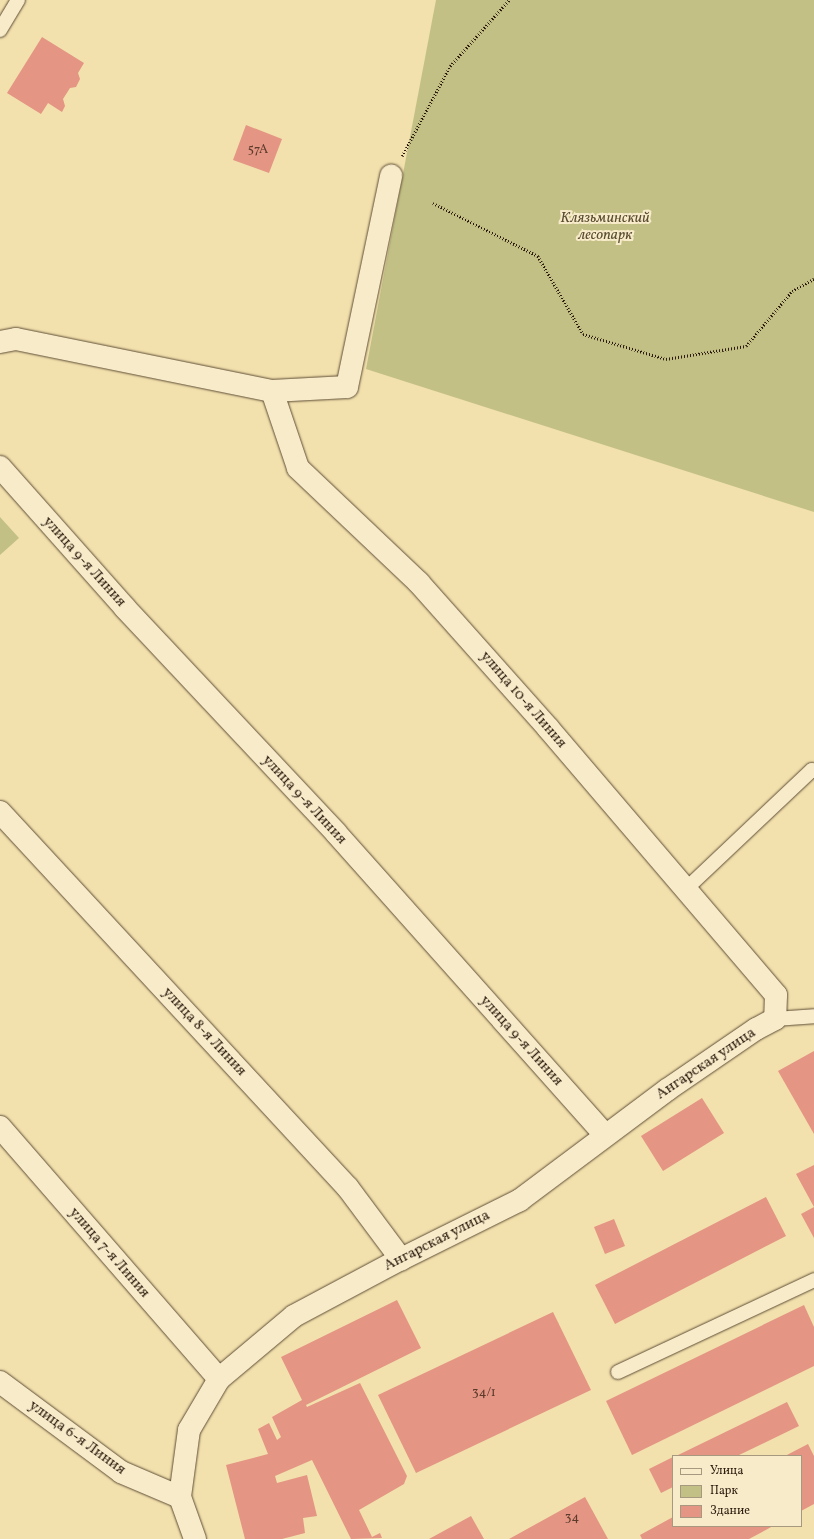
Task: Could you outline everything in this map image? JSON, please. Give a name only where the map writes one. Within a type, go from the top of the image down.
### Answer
[{"type":"street","points":[[5,338],[275,399],[347,386],[391,176]]},
{"type":"street","name":"улица 10-я Линия","points":[[275,399],[298,468],[419,583],[548,728],[776,994],[775,1020]]},
{"type":"street","name":"улица 9-я Линия","points":[[0,467],[125,608],[336,833],[605,1135]]},
{"type":"street","name":"улица 8-я Линия","points":[[0,812],[348,1188],[401,1259]]},
{"type":"street","name":"Ангарская улица","points":[[195,1539],[180,1497],[189,1430],[219,1379],[294,1316],[401,1259],[520,1200],[605,1135],[756,1029],[775,1020]]},
{"type":"street","name":"улица 7-я Линия","points":[[0,1127],[219,1379]]},
{"type":"street","name":"улица 6-я Линия","points":[[0,1382],[122,1472],[180,1497]]},
{"type":"lane","points":[[0,30],[18,0]]},
{"type":"lane","points":[[686,889],[812,770],[814,772]]},
{"type":"lane","points":[[775,1020],[814,1016]]},
{"type":"lane","points":[[618,1372],[814,1280]]},
{"type":"path","points":[[391,176],[450,66],[509,0]]},
{"type":"path","points":[[434,203],[538,256],[583,334],[666,359],[746,346],[792,291],[814,279]]},
{"type":"green space","name":"Клязьминский лесопарк","points":[[436,0],[814,0],[814,512],[366,369]]},
{"type":"green space","points":[[0,517],[19,538],[0,555]]},
{"type":"building","points":[[42,37],[84,63],[78,73],[80,79],[76,87],[70,88],[63,99],[65,106],[62,112],[48,103],[41,114],[7,93]]},
{"type":"building","points":[[246,125],[282,139],[269,173],[233,160]]},
{"type":"building","points":[[814,1051],[814,1134],[778,1071]]},
{"type":"building","points":[[702,1098],[724,1133],[663,1171],[641,1136]]},
{"type":"building","points":[[814,1165],[814,1207],[796,1174]]},
{"type":"building","points":[[766,1197],[786,1236],[615,1324],[595,1285]]},
{"type":"building","points":[[814,1207],[814,1238],[801,1214]]},
{"type":"building","points":[[614,1219],[625,1246],[605,1254],[594,1227]]},
{"type":"building","points":[[397,1300],[421,1348],[306,1405],[307,1407],[360,1383],[407,1476],[404,1484],[359,1510],[372,1537],[380,1533],[382,1538],[351,1539],[312,1460],[275,1476],[277,1483],[307,1475],[317,1516],[303,1518],[305,1533],[282,1539],[245,1539],[226,1465],[268,1454],[258,1429],[269,1423],[277,1440],[281,1437],[272,1417],[302,1400],[281,1357]]},
{"type":"building","points":[[804,1305],[814,1327],[814,1366],[632,1455],[606,1401]]},
{"type":"building","points":[[553,1312],[591,1390],[416,1473],[378,1395]]},
{"type":"building","points":[[787,1402],[799,1426],[739,1455],[678,1455]]},
{"type":"building","points":[[808,1444],[814,1456],[814,1504],[802,1510],[802,1455],[787,1455]]},
{"type":"building","points":[[672,1458],[672,1488],[661,1493],[649,1469]]},
{"type":"building","points":[[585,1497],[608,1539],[509,1539]]},
{"type":"building","points":[[471,1516],[484,1539],[429,1539]]},
{"type":"building","points":[[672,1518],[672,1527],[771,1527],[749,1539],[642,1539],[640,1535]]}]
